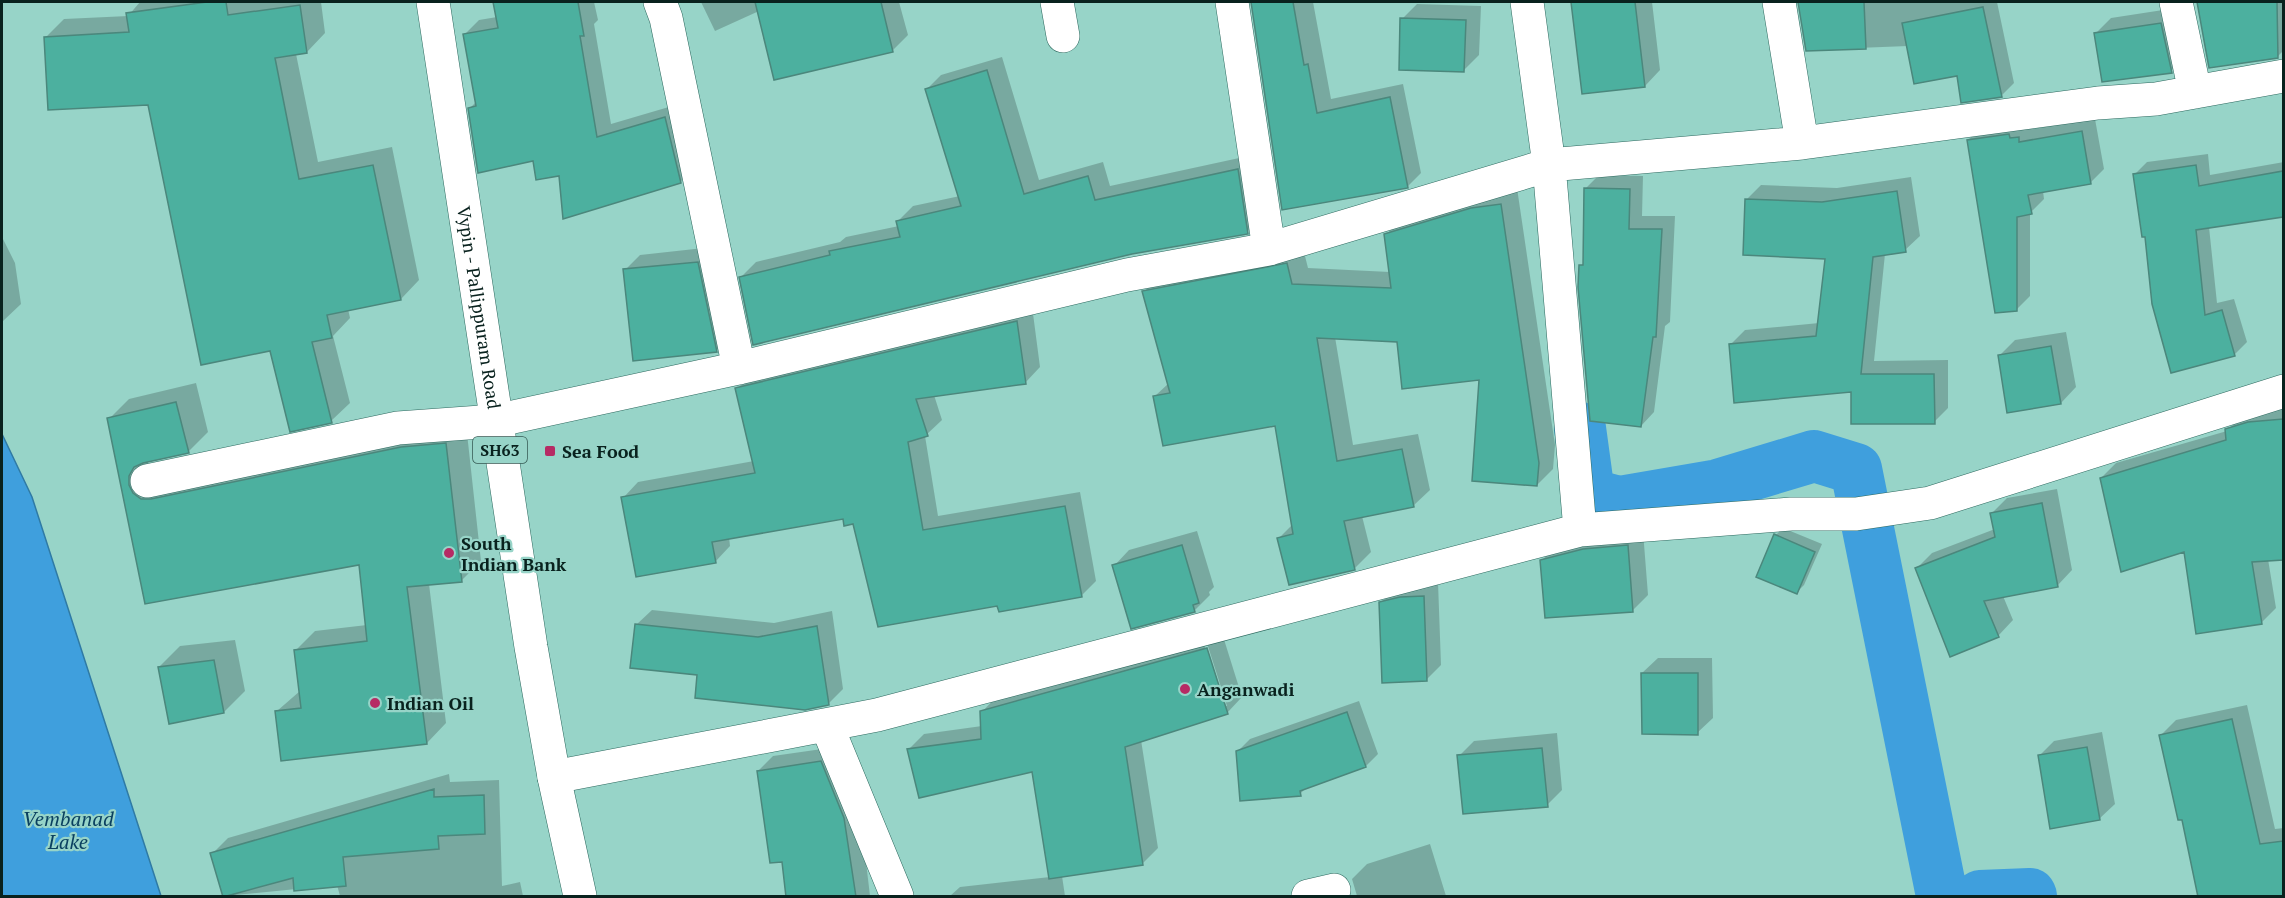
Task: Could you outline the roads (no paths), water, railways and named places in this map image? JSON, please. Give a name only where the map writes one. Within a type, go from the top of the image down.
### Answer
[{"type":"street","name":"Vypin - Pallippuram Road","points":[[433,2],[495,421],[554,777],[580,897]]},
{"type":"street","points":[[660,2],[669,30],[739,368]]},
{"type":"street","points":[[1057,2],[1063,36]]},
{"type":"street","points":[[1232,2],[1269,249]]},
{"type":"street","points":[[1527,2],[1559,164],[1580,530]]},
{"type":"street","points":[[1779,2],[1803,143]]},
{"type":"street","points":[[2176,2],[2195,92]]},
{"type":"street","points":[[147,481],[398,428],[495,421],[739,368],[1127,274],[1269,249],[1559,164],[1803,143],[2098,102],[2156,99],[2283,76]]},
{"type":"street","points":[[554,777],[827,726],[1580,530],[1791,514],[1857,514],[1930,503],[2283,392]]},
{"type":"street","points":[[827,726],[897,897]]},
{"type":"water","name":"Vembanad Lake","points":[[2,434],[32,497],[161,896],[2,896]]},
{"type":"waterway","points":[[1580,428],[1589,494],[1619,502],[1718,485],[1814,456],[1856,469],[1942,896]]},
{"type":"waterway","points":[[1980,896],[2030,894],[2031,896]]},
{"type":"place","name":"Sea Food","points":[[550,451]]},
{"type":"place","name":"South Indian Bank","points":[[449,553]]},
{"type":"place","name":"Anganwadi","points":[[1185,689]]},
{"type":"place","name":"Indian Oil","points":[[375,703]]}]
